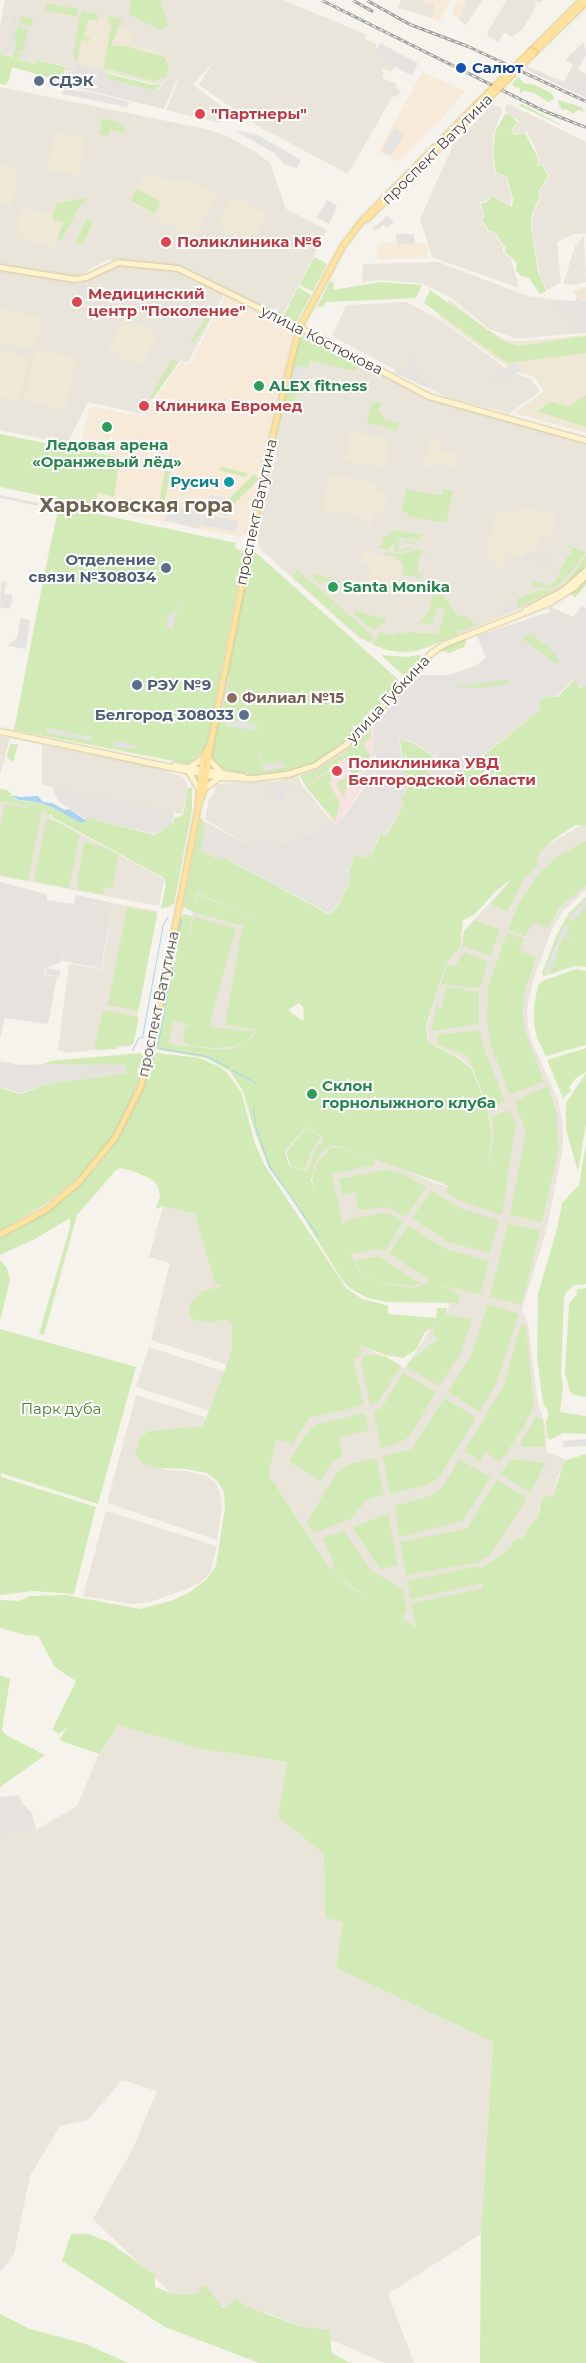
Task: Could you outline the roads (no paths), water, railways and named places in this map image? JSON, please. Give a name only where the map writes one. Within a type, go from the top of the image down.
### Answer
[{"type":"main road","name":"проспект Ватутина","points":[[0,1234],[46,1209],[78,1182],[115,1137],[140,1087],[152,1044],[198,804],[201,768],[210,744],[266,458],[299,327],[351,234],[581,0]]},
{"type":"main road","name":"проспект Ватутина","points":[[532,51],[586,2]]},
{"type":"main road","name":"улица Костюкова","points":[[0,267],[74,280],[86,278],[118,262],[178,268],[299,327],[440,400],[586,440]]},
{"type":"main road","name":"улица Губкина","points":[[521,612],[563,590],[586,570]]},
{"type":"main road","name":"улица Губкина","points":[[201,768],[218,777],[254,778],[288,774],[315,765],[357,734],[432,652],[444,644],[558,598],[586,574]]},
{"type":"main road","name":"улица Губкина","points":[[0,731],[165,764],[201,768],[254,778]]},
{"type":"main road","points":[[201,768],[218,771],[215,774],[218,777],[201,786],[201,768]]},
{"type":"water","points":[[10,795],[21,797],[38,796],[43,802],[52,803],[65,810],[69,809],[87,821],[81,823],[54,808],[37,802],[19,800]]},
{"type":"waterway","points":[[132,1050],[138,1038],[142,1037],[163,924],[168,916]]},
{"type":"waterway","points":[[157,1047],[181,920]]},
{"type":"waterway","points":[[159,1048],[207,1056],[228,1067]]},
{"type":"waterway","points":[[232,1070],[256,1083]]},
{"type":"waterway","points":[[253,1107],[255,1123]]},
{"type":"waterway","points":[[255,1125],[269,1166],[318,1236]]},
{"type":"railway","points":[[322,0],[543,110],[586,127]]},
{"type":"railway","points":[[353,0],[373,11]]},
{"type":"railway","points":[[367,0],[410,24],[468,46],[586,101]]},
{"type":"place","name":"Салют","points":[[461,68]]},
{"type":"place","name":"СДЭК","points":[[39,81]]},
{"type":"place","name":"\"Партнеры\"","points":[[200,114]]},
{"type":"place","name":"Поликлиника №6","points":[[166,242]]},
{"type":"place","name":"Медицинский центр \"Поколение\"","points":[[77,302]]},
{"type":"place","name":"ALEX fitness","points":[[259,386]]},
{"type":"place","name":"Клиника Евромед","points":[[144,406]]},
{"type":"place","name":"Ледовая арена «Оранжевый лёд»","points":[[107,427]]},
{"type":"place","name":"Русич","points":[[229,482]]},
{"type":"place","name":"Отделение связи №308034","points":[[166,568]]},
{"type":"place","name":"Santa Monika","points":[[333,587]]},
{"type":"place","name":"РЭУ №9","points":[[137,685]]},
{"type":"place","name":"Филиал №15","points":[[232,698]]},
{"type":"place","name":"Белгород 308033","points":[[244,715]]},
{"type":"place","name":"Поликлиника УВД Белгородской области","points":[[337,771]]},
{"type":"place","name":"Склон горнолыжного клуба","points":[[312,1094]]},
{"type":"district","name":"Харьковская гора","points":[[136,505]]},
{"type":"park label","name":"Парк дуба","points":[[61,1409]]}]
